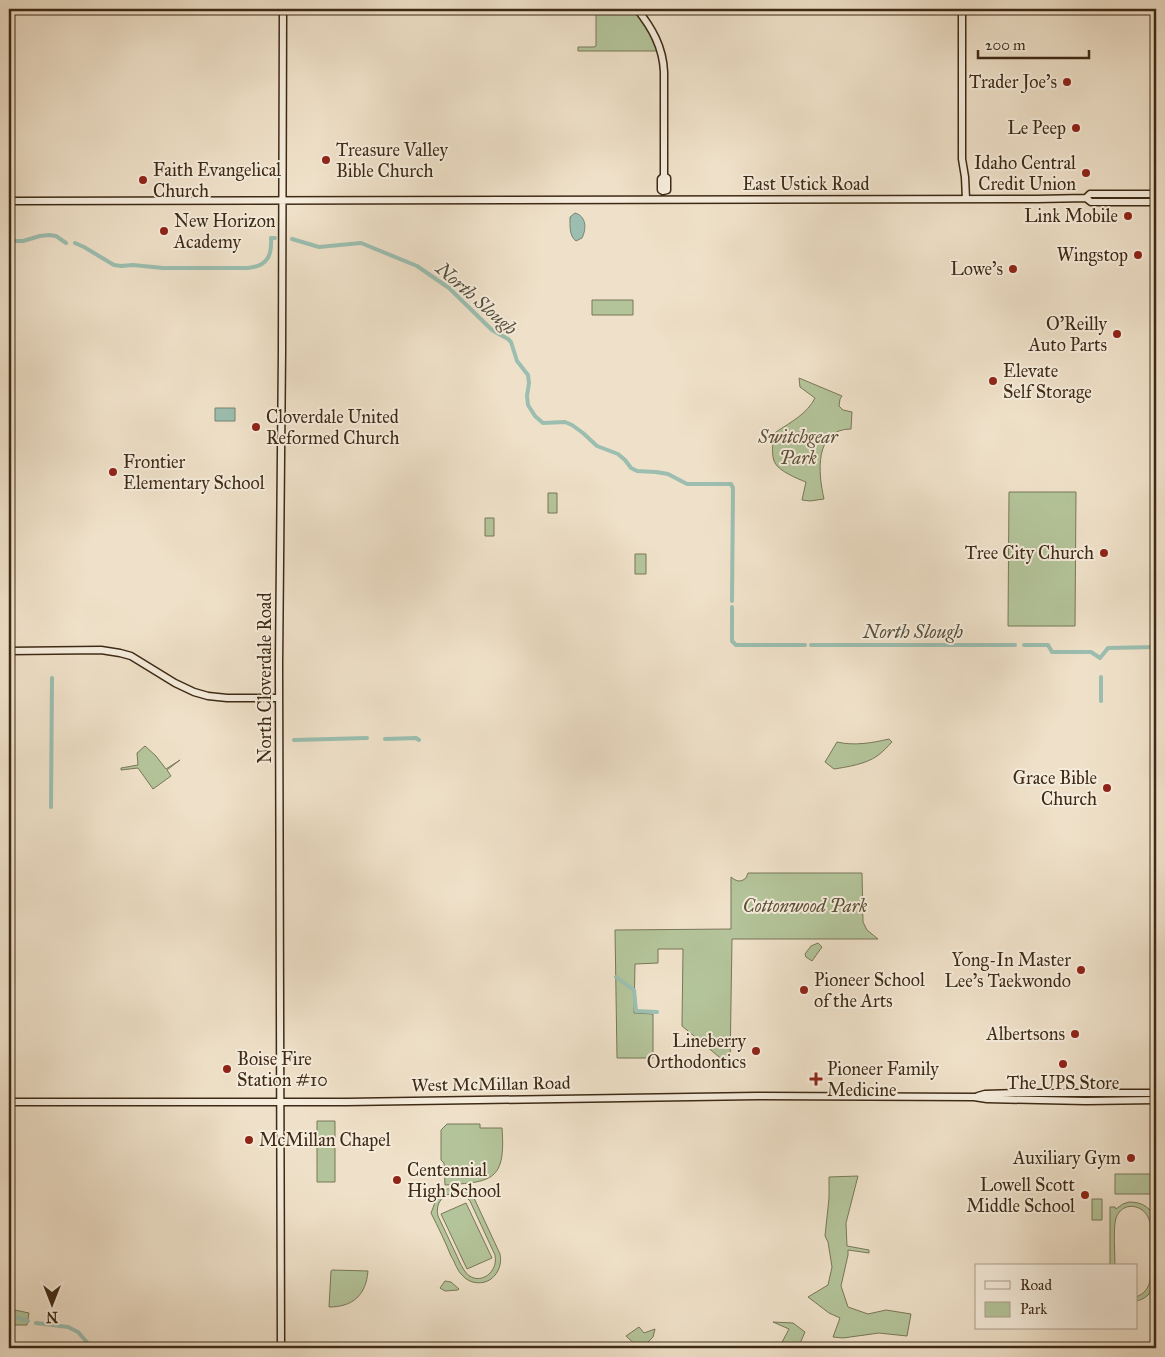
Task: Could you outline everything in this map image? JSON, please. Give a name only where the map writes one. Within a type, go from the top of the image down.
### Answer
[{"type":"main road","name":"North Cloverdale Road","points":[[281,1348],[279,698],[283,9]]},
{"type":"main road","points":[[637,9],[655,34],[662,57],[664,72],[664,176]]},
{"type":"main road","points":[[962,9],[962,159],[966,199]]},
{"type":"main road","name":"East Ustick Road","points":[[1086,198],[1090,194],[1156,194]]},
{"type":"main road","name":"East Ustick Road","points":[[9,202],[1086,198],[1091,202],[1156,202]]},
{"type":"main road","points":[[9,651],[111,651],[131,656],[175,683],[208,696],[279,698]]},
{"type":"main road","name":"West McMillan Road","points":[[974,1097],[988,1094],[1156,1093]]},
{"type":"main road","points":[[988,1094],[1020,1099]]},
{"type":"main road","name":"West McMillan Road","points":[[9,1102],[281,1102],[677,1097],[974,1097],[987,1099],[1086,1101],[1156,1100]]},
{"type":"green space","points":[[596,9],[633,9],[650,32],[658,51],[578,51],[578,47],[596,46]]},
{"type":"green space","points":[[592,300],[633,300],[633,315],[592,315]]},
{"type":"green space","name":"Switchgear Park","points":[[799,378],[842,396],[839,406],[843,410],[852,412],[851,429],[839,431],[830,436],[821,454],[820,477],[824,499],[802,500],[806,482],[780,469],[773,457],[773,435],[803,413],[815,398],[800,387]]},
{"type":"green space","points":[[1009,492],[1076,492],[1075,626],[1008,626]]},
{"type":"green space","points":[[548,493],[557,493],[557,513],[548,513]]},
{"type":"green space","points":[[485,518],[494,518],[494,536],[485,536]]},
{"type":"green space","points":[[635,554],[646,554],[646,574],[635,574]]},
{"type":"green space","points":[[889,739],[892,742],[881,753],[873,759],[862,763],[834,769],[825,762],[837,742],[863,744]]},
{"type":"green space","points":[[145,746],[166,769],[180,760],[167,770],[171,776],[153,789],[138,768],[121,770],[121,768],[138,765],[137,753]]},
{"type":"green space","name":"Cottonwood Park","points":[[748,873],[862,873],[863,922],[867,930],[878,939],[732,939],[730,1066],[682,1026],[683,949],[658,949],[658,963],[635,964],[634,1013],[653,1014],[653,1058],[617,1058],[615,930],[731,929],[731,877],[742,881]]},
{"type":"green space","points":[[818,943],[822,947],[812,961],[805,954],[811,946]]},
{"type":"green space","points":[[317,1121],[335,1121],[335,1182],[317,1182]]},
{"type":"green space","points":[[447,1124],[480,1124],[480,1128],[502,1128],[503,1146],[501,1159],[498,1169],[493,1175],[485,1180],[445,1185],[444,1163],[441,1160],[441,1130]]},
{"type":"green space","points":[[1115,1174],[1156,1174],[1156,1194],[1115,1194]]},
{"type":"green space","points":[[858,1176],[846,1223],[847,1246],[869,1250],[869,1253],[848,1250],[841,1286],[848,1307],[868,1314],[886,1310],[911,1314],[907,1336],[879,1333],[843,1338],[833,1337],[840,1318],[829,1313],[808,1297],[828,1285],[832,1267],[828,1242],[825,1236],[829,1177]]},
{"type":"green space","points":[[451,1188],[458,1188],[474,1198],[500,1254],[498,1271],[488,1281],[473,1282],[461,1274],[431,1213],[439,1194]],"holes":[[[452,1193],[465,1196],[470,1201],[495,1255],[493,1268],[485,1277],[474,1278],[464,1270],[438,1216],[439,1203],[444,1197]]]},
{"type":"green space","points":[[1092,1199],[1102,1199],[1102,1220],[1092,1220]]},
{"type":"green space","points":[[1129,1202],[1143,1205],[1152,1213],[1155,1221],[1154,1283],[1148,1295],[1138,1300],[1138,1296],[1146,1290],[1150,1280],[1150,1223],[1148,1217],[1140,1208],[1129,1206],[1119,1212],[1115,1222],[1114,1234],[1115,1264],[1110,1264],[1110,1207],[1115,1207],[1116,1209]]},
{"type":"green space","points":[[466,1203],[492,1258],[467,1269],[441,1214]]},
{"type":"green space","points":[[9,1235],[10,1309],[29,1313],[27,1325],[9,1325]]},
{"type":"green space","points":[[332,1270],[368,1271],[364,1287],[357,1298],[345,1305],[329,1307]]},
{"type":"green space","points":[[445,1281],[451,1282],[459,1289],[445,1291],[440,1288]]},
{"type":"green space","points":[[773,1322],[793,1323],[805,1332],[798,1348],[779,1348],[789,1329]]},
{"type":"green space","points":[[639,1327],[644,1333],[655,1329],[653,1337],[643,1347],[639,1348],[626,1336]]},
{"type":"shaded area","points":[[575,213],[581,217],[585,226],[582,238],[576,241],[572,236],[570,227],[570,217]]},
{"type":"shaded area","points":[[215,408],[235,408],[235,421],[215,421]]},
{"type":"waterway","name":"North Slough","points":[[9,241],[23,241],[49,235],[56,236],[66,243]]},
{"type":"waterway","name":"North Slough","points":[[75,243],[114,265],[163,268],[248,268],[260,265],[267,259],[271,250],[271,238],[275,238]]},
{"type":"waterway","name":"North Slough","points":[[292,239],[319,247],[361,243],[417,266],[449,288],[492,330],[511,342],[517,361],[528,375],[528,405],[535,416],[543,423],[565,422],[572,425],[597,446],[618,454],[631,468],[637,471],[668,474],[687,484],[731,484],[733,488],[732,601]]},
{"type":"waterway","name":"North Slough","points":[[732,607],[732,641],[736,645],[805,645]]},
{"type":"waterway","name":"North Slough","points":[[811,645],[1015,645]]},
{"type":"waterway","name":"North Slough","points":[[1024,645],[1048,645],[1052,652],[1091,652],[1100,658],[1108,648],[1156,647]]},
{"type":"waterway","name":"North Slough","points":[[1101,677],[1101,701]]},
{"type":"waterway","points":[[51,807],[52,678]]},
{"type":"waterway","points":[[294,740],[367,738]]},
{"type":"waterway","points":[[385,739],[416,738],[419,740]]},
{"type":"waterway","points":[[616,977],[634,990],[636,1011],[657,1012]]},
{"type":"waterway","points":[[724,1063],[729,1066]]},
{"type":"waterway","points":[[9,1315],[28,1321]]},
{"type":"waterway","points":[[36,1323],[68,1327],[78,1332],[91,1347]]},
{"type":"place","name":"Trader Joe's","points":[[1067,82]]},
{"type":"place","name":"Le Peep","points":[[1076,128]]},
{"type":"place","name":"Treasure Valley Bible Church","points":[[326,160]]},
{"type":"place","name":"Idaho Central Credit Union","points":[[1086,173]]},
{"type":"place","name":"Faith Evangelical Church","points":[[143,180]]},
{"type":"place","name":"Link Mobile","points":[[1128,216]]},
{"type":"place","name":"New Horizon Academy","points":[[164,231]]},
{"type":"place","name":"Wingstop","points":[[1138,255]]},
{"type":"place","name":"Lowe's","points":[[1013,269]]},
{"type":"place","name":"O'Reilly Auto Parts","points":[[1117,334]]},
{"type":"place","name":"Elevate Self Storage","points":[[993,381]]},
{"type":"place","name":"Cloverdale United Reformed Church","points":[[256,427]]},
{"type":"place","name":"Frontier Elementary School","points":[[113,472]]},
{"type":"place","name":"Tree City Church","points":[[1104,553]]},
{"type":"place","name":"Grace Bible Church","points":[[1107,788]]},
{"type":"place","name":"Yong-In Master Lee's Taekwondo","points":[[1081,970]]},
{"type":"place","name":"Pioneer School of the Arts","points":[[804,990]]},
{"type":"place","name":"Albertsons","points":[[1075,1034]]},
{"type":"place","name":"Lineberry Orthodontics","points":[[756,1051]]},
{"type":"place","name":"The UPS Store","points":[[1063,1064]]},
{"type":"place","name":"Boise Fire Station #10","points":[[227,1069]]},
{"type":"place","name":"Pioneer Family Medicine","points":[[816,1079]]},
{"type":"place","name":"McMillan Chapel","points":[[249,1140]]},
{"type":"place","name":"Auxiliary Gym","points":[[1131,1158]]},
{"type":"place","name":"Centennial High School","points":[[397,1180]]},
{"type":"place","name":"Lowell Scott Middle School","points":[[1085,1195]]}]
